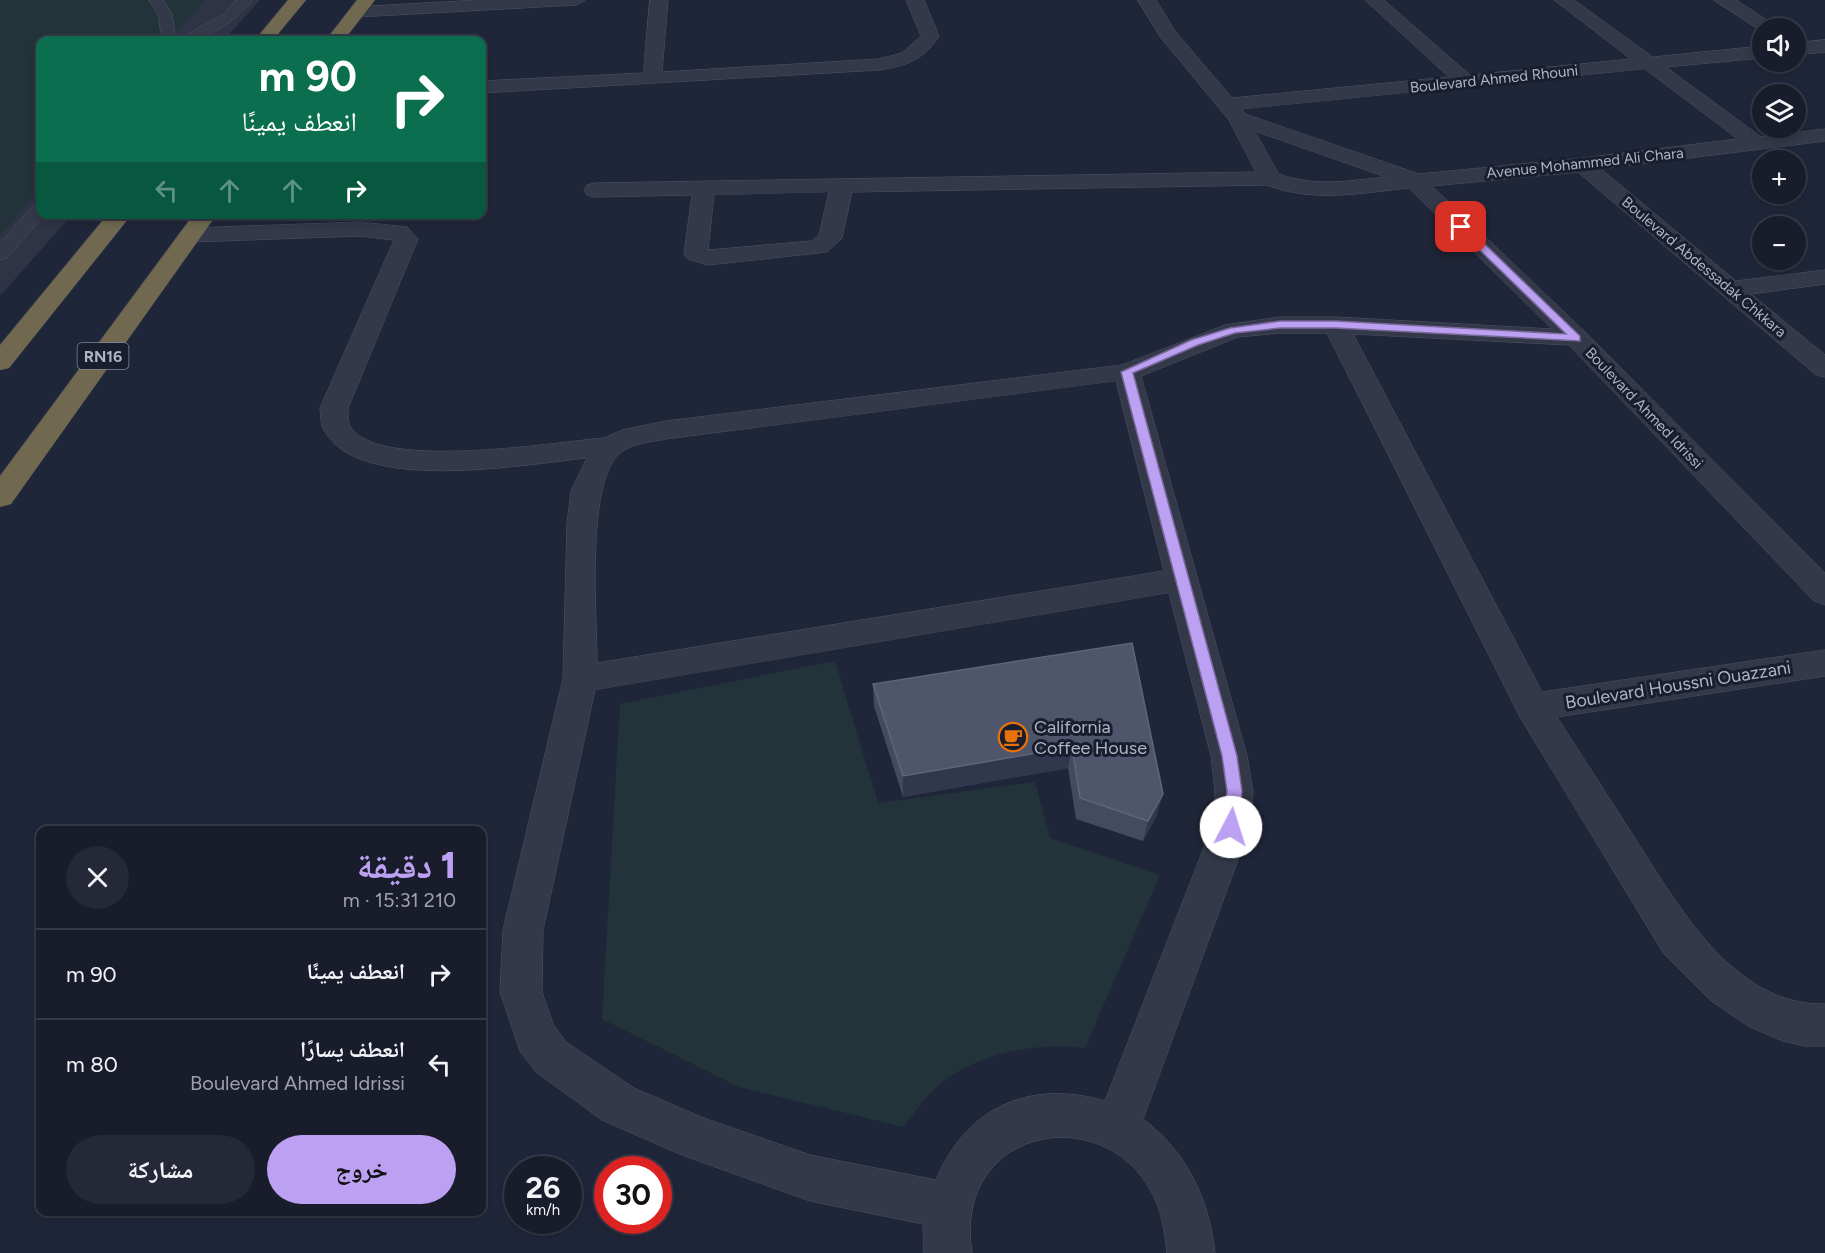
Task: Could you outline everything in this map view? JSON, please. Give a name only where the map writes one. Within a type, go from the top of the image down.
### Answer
[{"type":"highway","points":[[267,36],[297,0]]},
{"type":"highway","points":[[338,36],[361,6]]},
{"type":"highway","points":[[0,362],[117,219]]},
{"type":"highway","name":"RN16","points":[[0,497],[199,225]]},
{"type":"street","points":[[361,6],[576,0]]},
{"type":"street","points":[[652,78],[659,0]]},
{"type":"street","points":[[486,87],[858,67],[903,60],[925,47],[930,36],[915,0]]},
{"type":"street","points":[[595,190],[1270,178],[1232,112],[1168,34],[1147,0]]},
{"type":"street","points":[[1374,0],[1467,82]]},
{"type":"street","points":[[1563,0],[1758,144]]},
{"type":"street","points":[[1723,0],[1753,18]]},
{"type":"street","points":[[1806,47],[1825,46]]},
{"type":"street","name":"Boulevard Ahmed Rhouni","points":[[1232,112],[1467,82],[1752,53]]},
{"type":"street","name":"Boulevard Ahmed Idrissi","points":[[1232,112],[1412,179],[1576,338],[1825,593]]},
{"type":"street","name":"Avenue Mohammed Ali Chara","points":[[1270,178],[1296,188],[1345,188],[1412,179],[1583,165],[1825,135]]},
{"type":"street","name":"Boulevard Abdessadak Chkkara","points":[[1583,165],[1825,369]]},
{"type":"street","points":[[704,188],[696,254],[708,258],[819,247],[830,238],[842,186]]},
{"type":"street","points":[[199,225],[360,229],[399,232],[406,239],[334,408],[336,428],[351,443],[376,456],[410,460],[447,461],[609,447],[632,436],[666,430],[1127,372],[1195,343],[1234,330],[1280,324],[1336,324],[1576,338]]},
{"type":"street","points":[[1732,289],[1825,278]]},
{"type":"street","points":[[1336,324],[1532,707],[1678,940],[1707,971],[1735,994],[1770,1015],[1812,1027],[1825,1025]]},
{"type":"street","points":[[1117,1129],[1231,827],[1234,791],[1229,756],[1127,372]]},
{"type":"street","points":[[609,447],[594,469],[586,491],[582,524],[580,679],[524,930],[521,992],[535,1036],[557,1062],[618,1104],[698,1140],[810,1178],[949,1206]]},
{"type":"street","points":[[580,679],[1182,579]]},
{"type":"street","name":"Boulevard Houssni Ouazzani","points":[[1532,707],[1825,663]]},
{"type":"street","points":[[948,1253],[949,1206],[959,1176],[977,1149],[1000,1130],[1028,1118],[1057,1113],[1088,1117],[1117,1129],[1149,1153],[1173,1185],[1188,1224],[1191,1253]]},
{"type":"lane","points":[[156,0],[165,14],[168,36]]},
{"type":"lane","points":[[194,36],[228,18],[245,0]]},
{"type":"lane","points":[[0,254],[36,214]]},
{"type":"shaded area","points":[[0,0],[260,0],[228,36],[36,36],[36,219],[68,219],[0,296]]},
{"type":"shaded area","points":[[0,0],[205,0],[174,36],[36,36],[36,194],[0,236]]},
{"type":"shaded area","points":[[835,661],[878,803],[1035,782],[1050,838],[1160,875],[1085,1048],[1030,1048],[976,1062],[932,1091],[903,1127],[739,1087],[602,1019],[620,704]]},
{"type":"building","name":"California Coffee House","points":[[1132,643],[1163,794],[1148,821],[1080,798],[1072,747],[903,776],[873,684]]},
{"type":"place","name":"California Coffee House","points":[[1013,737]]},
{"type":"route","points":[[1231,827],[1234,791],[1229,756],[1127,372],[1195,343],[1234,330],[1280,324],[1336,324],[1576,338],[1461,227]]}]
